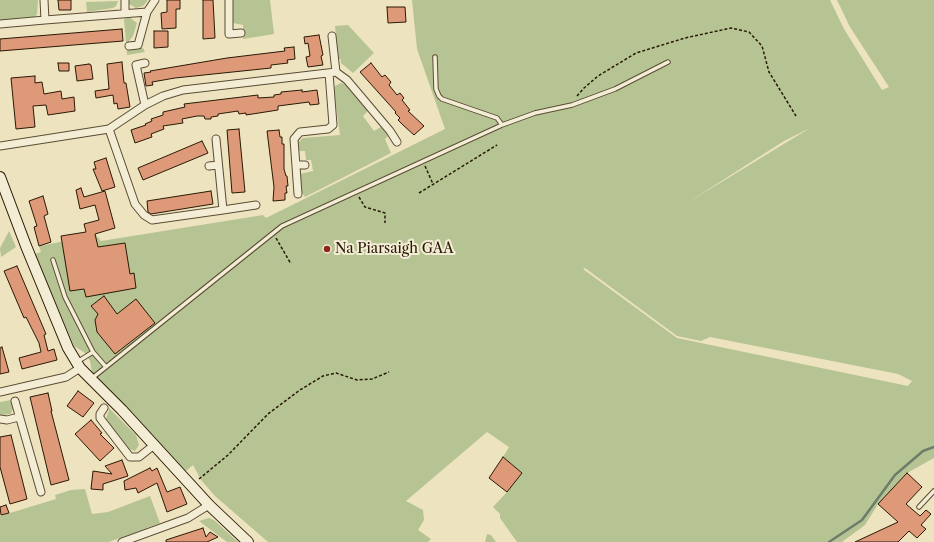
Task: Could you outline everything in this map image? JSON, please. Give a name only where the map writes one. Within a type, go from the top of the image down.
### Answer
[{"type":"street","points":[[44,0],[45,20]]},
{"type":"street","points":[[124,0],[125,13]]},
{"type":"street","points":[[128,46],[138,45],[147,12],[155,0]]},
{"type":"street","points":[[229,0],[229,34],[241,33]]},
{"type":"street","points":[[0,24],[147,12]]},
{"type":"street","points":[[298,194],[295,136],[300,132],[328,129],[333,125],[332,36]]},
{"type":"street","points":[[145,63],[136,65],[145,104]]},
{"type":"street","points":[[0,146],[109,129],[145,104],[163,96],[183,90],[332,73],[347,80],[390,131],[397,142]]},
{"type":"street","points":[[109,129],[135,204],[147,219],[154,220],[256,205]]},
{"type":"street","points":[[216,139],[223,210]]},
{"type":"street","points":[[296,165],[304,164]]},
{"type":"street","points":[[209,166],[218,166]]},
{"type":"street","points":[[0,177],[26,246],[68,348],[78,365],[154,445],[208,505],[248,542]]},
{"type":"street","points":[[0,392],[66,377],[78,365]]},
{"type":"street","points":[[15,401],[41,492]]},
{"type":"street","points":[[104,408],[100,414],[100,418],[130,457],[139,457],[154,445]]},
{"type":"street","points":[[0,419],[7,420],[19,417]]},
{"type":"street","points":[[122,542],[188,518],[208,505]]},
{"type":"lane","points":[[435,57],[436,89],[438,96],[442,99],[497,118],[502,125]]},
{"type":"lane","points":[[91,379],[282,226],[502,125],[535,112],[572,105],[615,89],[668,62]]},
{"type":"lane","points":[[53,260],[65,297],[93,352],[106,367]]},
{"type":"lane","points":[[78,365],[93,352]]},
{"type":"lane","points":[[919,507],[934,491]]},
{"type":"path","points":[[572,105],[584,88],[598,76],[636,53],[685,38],[731,28],[749,32],[762,46],[769,72],[796,116]]},
{"type":"path","points":[[419,193],[497,145]]},
{"type":"path","points":[[423,162],[434,184]]},
{"type":"path","points":[[355,192],[365,207],[385,213],[385,223]]},
{"type":"path","points":[[273,232],[291,264]]},
{"type":"path","points":[[191,485],[213,469],[268,414],[300,390],[323,376],[336,373],[357,380],[372,379],[389,372]]},
{"type":"green space","points":[[0,0],[38,0],[37,14],[35,17],[0,21]]},
{"type":"green space","points":[[128,0],[148,0],[143,6],[136,8],[129,4]]},
{"type":"green space","points":[[232,0],[270,0],[274,34],[243,39],[243,25],[233,23]]},
{"type":"green space","points":[[412,0],[830,0],[844,29],[882,90],[889,87],[850,27],[837,0],[934,0],[934,458],[907,473],[878,504],[865,525],[842,542],[517,542],[500,518],[500,514],[493,507],[522,473],[503,457],[509,447],[487,432],[406,501],[423,510],[424,520],[418,530],[431,539],[428,542],[268,542],[215,496],[201,480],[193,465],[186,471],[92,373],[90,361],[85,353],[74,346],[35,254],[41,252],[39,246],[96,235],[101,241],[263,215],[266,218],[445,129],[417,49]],"holes":[[[810,128],[687,203],[784,141]],[[585,268],[677,336],[701,341],[710,337],[898,374],[912,381],[908,386],[677,338],[583,269]]]},
{"type":"green space","points":[[118,1],[116,6],[113,8],[87,12],[86,2]]},
{"type":"green space","points":[[129,17],[137,23],[133,36],[129,41],[129,48],[143,48],[145,52],[127,55],[124,19]]},
{"type":"green space","points":[[348,25],[374,53],[353,73],[341,63],[341,59],[338,60],[335,26]]},
{"type":"green space","points":[[341,83],[345,84],[368,111],[363,116],[374,131],[381,127],[388,136],[385,139],[391,153],[305,197],[301,191],[300,174],[313,171],[311,160],[306,160],[305,151],[298,151],[297,143],[303,138],[340,135],[334,91],[335,86]]},
{"type":"green space","points":[[9,231],[16,247],[1,257],[0,248]]},
{"type":"green space","points":[[11,400],[13,408],[11,414],[0,415],[0,402]]},
{"type":"green space","points":[[101,400],[136,435],[139,445],[135,451],[129,449],[108,423],[106,419],[109,410]]},
{"type":"green space","points":[[85,489],[92,514],[108,512],[150,496],[160,523],[109,542],[0,542],[0,516],[56,499],[55,495],[71,490]]},
{"type":"green space","points":[[209,518],[214,520],[238,542],[227,542],[199,521]]},
{"type":"green space","points":[[487,534],[491,535],[496,542],[485,542]]},
{"type":"building","points":[[58,0],[71,0],[71,10],[59,10]]},
{"type":"building","points":[[167,0],[180,0],[180,9],[176,9],[176,28],[162,29],[161,13],[167,12]]},
{"type":"building","points":[[203,0],[213,0],[215,38],[203,39]]},
{"type":"building","points":[[387,7],[405,7],[406,22],[388,23]]},
{"type":"building","points":[[122,29],[123,41],[0,51],[0,39]]},
{"type":"building","points":[[154,31],[168,31],[168,47],[154,48]]},
{"type":"building","points":[[319,35],[323,55],[321,56],[323,65],[308,67],[306,57],[310,56],[308,43],[305,44],[304,37]]},
{"type":"building","points":[[294,47],[295,59],[287,60],[288,63],[271,65],[271,68],[175,78],[152,82],[153,85],[146,86],[144,73],[151,72],[150,71],[227,58],[285,51],[284,48]]},
{"type":"building","points":[[122,62],[124,83],[126,83],[130,107],[118,109],[117,103],[114,104],[113,95],[96,98],[95,91],[109,89],[107,64]]},
{"type":"building","points":[[58,63],[69,63],[69,71],[59,71]]},
{"type":"building","points":[[371,63],[382,77],[385,75],[391,82],[389,85],[397,95],[400,93],[404,98],[402,100],[410,110],[408,111],[424,126],[414,135],[398,120],[400,118],[395,113],[396,112],[360,72]]},
{"type":"building","points":[[91,65],[93,79],[77,81],[75,66]]},
{"type":"building","points":[[35,76],[35,83],[42,82],[44,94],[61,91],[62,99],[74,97],[75,111],[48,115],[46,105],[33,106],[35,127],[16,129],[11,78]]},
{"type":"building","points":[[302,90],[302,92],[317,90],[319,104],[310,105],[309,102],[278,106],[278,110],[246,115],[246,113],[239,114],[238,111],[218,114],[218,116],[211,117],[211,119],[205,119],[204,116],[197,116],[182,119],[183,123],[163,126],[164,129],[151,134],[152,137],[135,143],[131,130],[146,125],[145,124],[152,121],[151,119],[163,115],[163,112],[185,107],[184,104],[258,95],[258,98],[274,97],[274,95],[281,94],[281,92]]},
{"type":"building","points":[[239,129],[245,192],[232,193],[227,130]]},
{"type":"building","points":[[279,130],[280,137],[282,137],[282,144],[284,144],[284,169],[287,176],[288,186],[286,186],[287,193],[285,193],[285,200],[273,201],[274,187],[267,131]]},
{"type":"building","points":[[202,141],[208,153],[143,180],[138,168]]},
{"type":"building","points":[[106,158],[115,187],[102,191],[93,169],[96,169],[94,162]]},
{"type":"building","points":[[81,188],[84,197],[105,191],[115,228],[95,234],[98,247],[125,243],[130,274],[134,273],[136,288],[86,297],[84,289],[70,291],[61,236],[86,232],[84,224],[99,220],[95,205],[80,209],[76,190]]},
{"type":"building","points":[[211,191],[213,204],[151,214],[148,212],[147,201]]},
{"type":"building","points":[[43,196],[48,214],[44,216],[51,242],[39,246],[34,227],[37,226],[29,201]]},
{"type":"building","points":[[17,266],[46,334],[44,335],[48,351],[54,349],[57,360],[22,369],[19,358],[41,352],[39,343],[26,317],[24,318],[4,271]]},
{"type":"building","points":[[104,296],[117,314],[136,299],[155,323],[115,354],[97,332],[95,320],[98,314],[91,306]]},
{"type":"building","points":[[2,347],[9,372],[0,374],[0,348]]},
{"type":"building","points":[[78,391],[94,403],[83,417],[67,406]]},
{"type":"building","points":[[48,393],[51,411],[69,480],[51,485],[30,397]]},
{"type":"building","points":[[91,420],[102,433],[100,434],[114,448],[100,461],[75,434]]},
{"type":"building","points":[[11,435],[27,499],[10,504],[0,467],[0,437]]},
{"type":"building","points":[[503,457],[522,473],[507,492],[489,478]]},
{"type":"building","points":[[122,460],[128,476],[103,484],[103,490],[91,489],[93,471],[112,474],[105,466]]},
{"type":"building","points":[[150,468],[152,471],[157,468],[167,492],[180,487],[187,504],[167,512],[157,483],[138,493],[136,488],[125,490],[124,481]]},
{"type":"building","points":[[907,473],[922,487],[906,504],[920,516],[926,510],[931,514],[921,525],[926,529],[917,538],[909,531],[898,542],[855,542],[898,522],[878,504]]},
{"type":"building","points":[[6,505],[9,513],[1,515],[0,507]]},
{"type":"building","points":[[203,528],[206,537],[210,532],[218,537],[207,542],[166,542],[166,540]]},
{"type":"waterway","points":[[829,542],[862,520],[895,475],[923,451],[934,447]]},
{"type":"place","name":"Na Piarsaigh GAA","points":[[327,249]]}]
